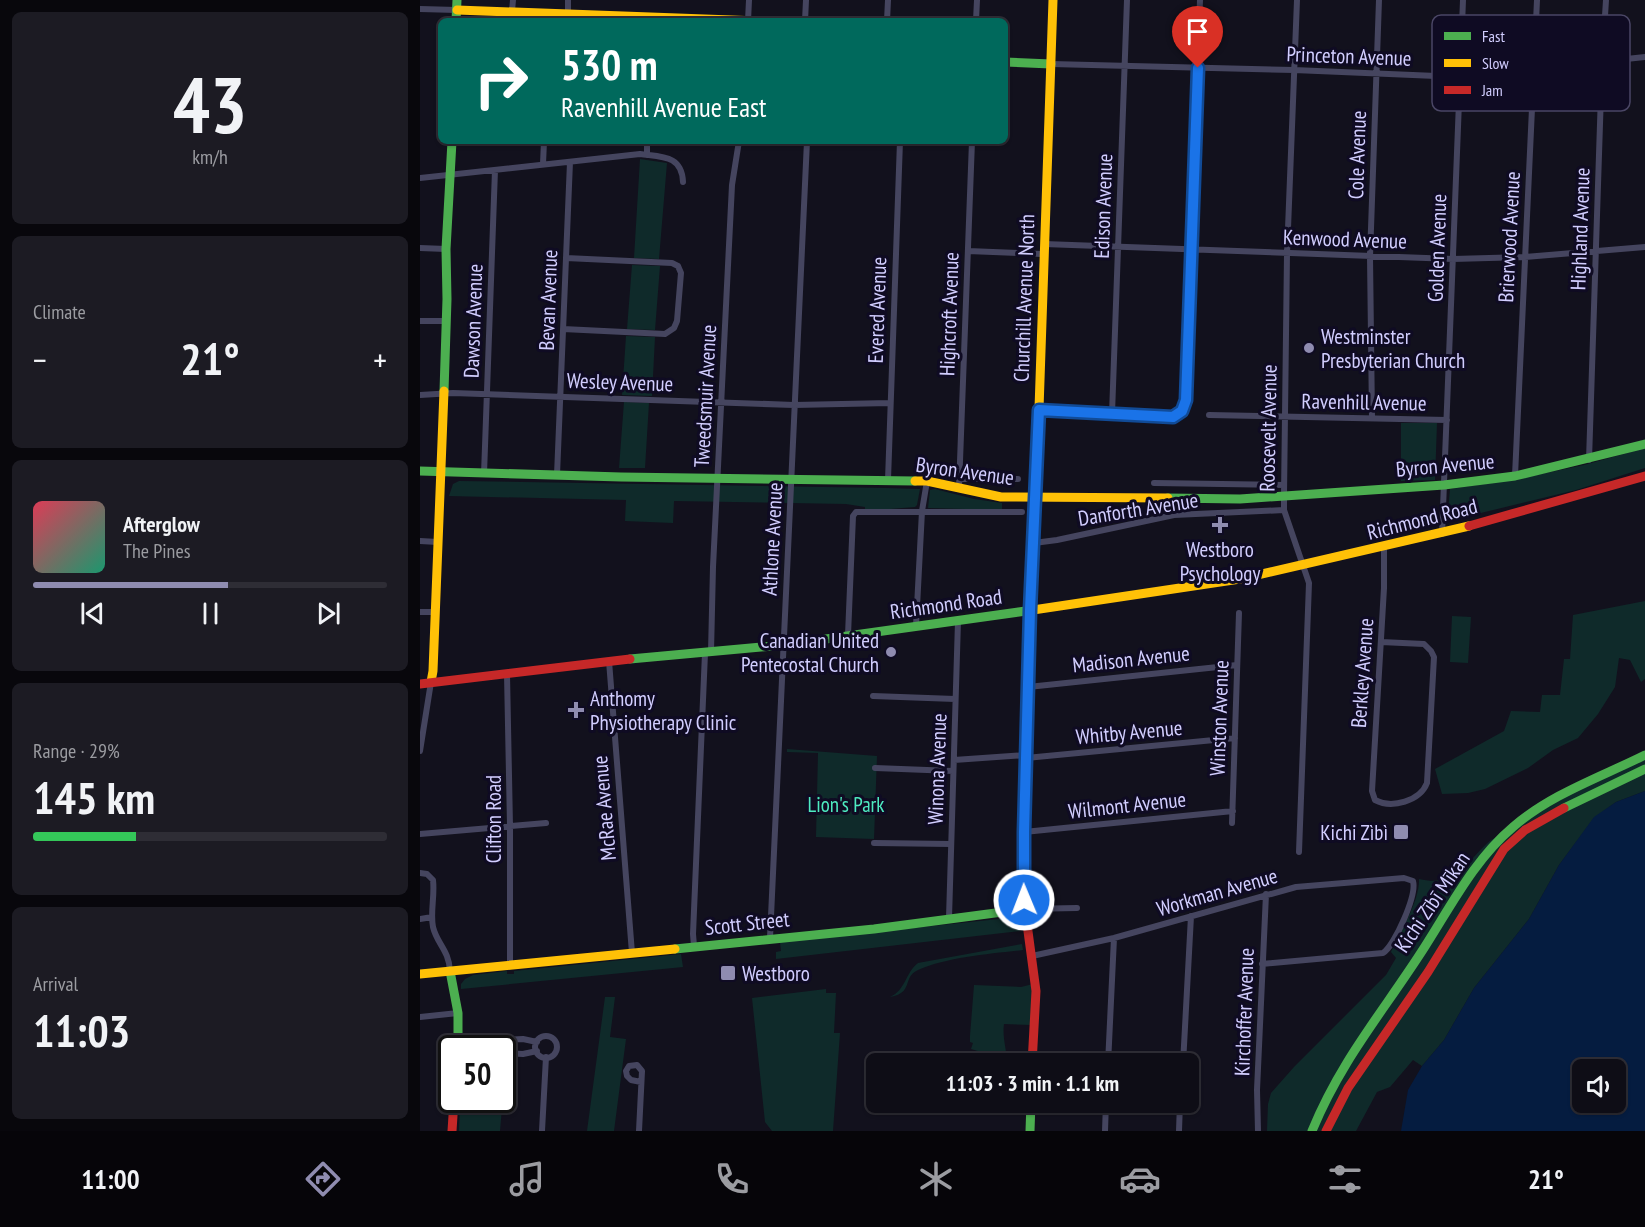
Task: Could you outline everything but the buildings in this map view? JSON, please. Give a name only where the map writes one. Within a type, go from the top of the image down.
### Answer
[{"type":"main road","points":[[456,18],[457,0]]},
{"type":"main road","name":"Churchill Avenue North","points":[[1033,1053],[1036,991],[1024,909],[1024,832],[1053,0]]},
{"type":"main road","points":[[457,10],[513,11],[548,17],[568,14],[634,18]]},
{"type":"main road","points":[[1008,63],[1051,64]]},
{"type":"main road","points":[[431,682],[436,612],[446,321],[446,249],[452,144]]},
{"type":"main road","name":"Byron Avenue","points":[[420,471],[927,481],[960,484],[985,495],[1234,500],[1284,490],[1444,485],[1515,476],[1588,460],[1645,444]]},
{"type":"main road","name":"Richmond Road","points":[[420,684],[783,645],[1229,581],[1442,534],[1645,476]]},
{"type":"main road","name":"Kichi Zībī Mīkan","points":[[1312,1131],[1329,1090],[1352,1048],[1417,958],[1472,873],[1491,848],[1515,825],[1560,795],[1645,755]]},
{"type":"main road","name":"Kichi Zībī Mīkan","points":[[1326,1131],[1348,1088],[1428,972],[1504,849],[1525,830],[1547,816],[1645,769]]},
{"type":"main road","name":"Scott Street","points":[[420,974],[874,929],[1024,909]]},
{"type":"main road","points":[[450,971],[457,1010],[458,1035]]},
{"type":"main road","points":[[452,1131],[453,1113]]},
{"type":"main road","points":[[1030,1131],[1031,1113]]},
{"type":"street","points":[[513,0],[513,11]]},
{"type":"street","points":[[568,0],[568,14]]},
{"type":"street","points":[[748,18],[749,0]]},
{"type":"street","points":[[805,18],[806,0]]},
{"type":"street","points":[[886,18],[888,0]]},
{"type":"street","points":[[976,18],[977,0]]},
{"type":"street","name":"Edison Avenue","points":[[1112,414],[1127,0]]},
{"type":"street","points":[[1039,410],[1173,417],[1182,411],[1186,400],[1200,0]]},
{"type":"street","name":"Roosevelt Avenue","points":[[1297,0],[1287,254],[1284,510],[1309,584],[1299,852]]},
{"type":"street","name":"Cole Avenue","points":[[1372,418],[1370,257],[1379,0]]},
{"type":"street","name":"Golden Avenue","points":[[1462,15],[1463,0]]},
{"type":"street","name":"Brierwood Avenue","points":[[1536,15],[1537,0]]},
{"type":"street","name":"Highland Avenue","points":[[1605,15],[1606,0]]},
{"type":"street","points":[[420,9],[457,10]]},
{"type":"street","name":"Princeton Avenue","points":[[1630,59],[1645,57]]},
{"type":"street","name":"Princeton Avenue","points":[[1051,64],[1432,76]]},
{"type":"street","name":"Golden Avenue","points":[[1442,534],[1459,111]]},
{"type":"street","name":"Brierwood Avenue","points":[[1515,476],[1532,111]]},
{"type":"street","name":"Highland Avenue","points":[[1588,460],[1600,111]]},
{"type":"street","points":[[543,164],[544,144]]},
{"type":"street","points":[[647,144],[647,155]]},
{"type":"street","name":"Tweedsmuir Avenue","points":[[694,946],[732,185],[739,144]]},
{"type":"street","name":"Athlone Avenue","points":[[770,938],[807,144]]},
{"type":"street","name":"Evered Avenue","points":[[888,480],[900,144]]},
{"type":"street","name":"Highcroft Avenue","points":[[960,484],[972,144]]},
{"type":"street","points":[[420,178],[647,155],[677,162],[683,171],[683,182]]},
{"type":"street","name":"Bevan Avenue","points":[[557,475],[570,162]]},
{"type":"street","name":"Dawson Avenue","points":[[484,474],[495,170]]},
{"type":"street","name":"Kenwood Avenue","points":[[968,251],[1118,247],[1453,259],[1525,257],[1645,247]]},
{"type":"street","points":[[420,248],[446,249]]},
{"type":"street","points":[[563,328],[665,334],[674,328],[677,321],[681,273],[678,266],[672,263],[566,258]]},
{"type":"street","points":[[420,321],[446,321]]},
{"type":"street","name":"Wesley Avenue","points":[[420,395],[487,394],[794,405],[890,403]]},
{"type":"street","name":"Ravenhill Avenue","points":[[1209,416],[1447,420]]},
{"type":"street","points":[[960,484],[1018,479]]},
{"type":"street","points":[[916,626],[922,511],[927,481]]},
{"type":"street","points":[[1154,483],[1284,490]]},
{"type":"street","name":"Danforth Avenue","points":[[1034,543],[1174,515],[1284,510]]},
{"type":"street","points":[[848,635],[853,516],[856,512],[1022,512]]},
{"type":"street","points":[[420,541],[438,542]]},
{"type":"street","name":"Berkley Avenue","points":[[1381,642],[1424,644],[1434,657],[1426,786],[1417,796],[1398,803],[1384,804],[1373,796],[1372,782],[1381,642],[1384,548]]},
{"type":"street","points":[[420,612],[436,612]]},
{"type":"street","name":"Winston Avenue","points":[[1232,823],[1239,613]]},
{"type":"street","name":"Winona Avenue","points":[[948,918],[958,621]]},
{"type":"street","name":"McRae Avenue","points":[[609,662],[632,953]]},
{"type":"street","name":"Madison Avenue","points":[[1028,687],[1238,665]]},
{"type":"street","name":"Clifton Road","points":[[507,674],[510,965]]},
{"type":"street","points":[[420,751],[431,682]]},
{"type":"street","points":[[873,696],[955,699]]},
{"type":"street","name":"Whitby Avenue","points":[[954,760],[1026,757],[1235,738]]},
{"type":"street","points":[[875,768],[954,771]]},
{"type":"street","name":"Wilmont Avenue","points":[[1024,832],[1233,810]]},
{"type":"street","points":[[420,834],[546,823]]},
{"type":"street","points":[[874,843],[951,844]]},
{"type":"street","points":[[420,873],[427,874],[433,880],[434,931],[447,953],[450,971]]},
{"type":"street","name":"Workman Avenue","points":[[1032,956],[1114,938],[1266,894],[1304,886],[1404,878],[1413,881],[1414,890],[1407,909],[1393,943],[1386,952],[1377,955],[1262,964]]},
{"type":"street","name":"Kirchoffer Avenue","points":[[1258,1131],[1266,894]]},
{"type":"street","name":"Scott Street","points":[[1024,909],[1077,908]]},
{"type":"street","points":[[1184,1053],[1191,916]]},
{"type":"street","points":[[420,919],[432,917]]},
{"type":"street","points":[[1109,1053],[1114,938]]},
{"type":"street","points":[[420,1017],[457,1010]]},
{"type":"street","points":[[516,1040],[537,1042],[546,1036],[555,1041],[556,1052],[546,1058],[540,1056],[537,1051],[537,1042]]},
{"type":"street","points":[[516,1054],[537,1051]]},
{"type":"street","points":[[542,1131],[546,1058]]},
{"type":"street","points":[[639,1131],[641,1082]]},
{"type":"street","points":[[1105,1131],[1106,1113]]},
{"type":"street","points":[[1179,1131],[1180,1113]]},
{"type":"green space","points":[[640,159],[667,163],[659,259],[634,258]]},
{"type":"green space","points":[[632,265],[660,266],[655,330],[627,329]]},
{"type":"green space","points":[[626,336],[655,337],[652,396],[622,395]]},
{"type":"green space","points":[[624,402],[649,403],[645,468],[619,468]]},
{"type":"green space","points":[[1401,423],[1437,423],[1435,480],[1401,481]]},
{"type":"green space","points":[[1645,448],[1645,468],[1576,490],[1460,518],[1451,516],[1448,512],[1450,489],[1512,480],[1584,465]]},
{"type":"green space","points":[[459,481],[920,489],[915,507],[865,511],[865,507],[846,504],[674,501],[673,523],[625,521],[626,500],[449,496],[453,484]]},
{"type":"green space","points":[[935,489],[974,499],[1002,503],[1002,510],[928,508],[930,490]]},
{"type":"green space","points":[[1645,601],[1645,679],[1641,682],[1630,660],[1619,658],[1615,687],[1598,714],[1578,738],[1553,750],[1528,768],[1485,789],[1468,793],[1442,794],[1435,769],[1504,731],[1511,711],[1540,712],[1542,695],[1560,695],[1564,659],[1570,659],[1573,615]]},
{"type":"green space","points":[[1452,616],[1471,617],[1468,663],[1450,662]]},
{"type":"green space","name":"Lion's Park","points":[[787,749],[877,756],[874,839],[816,837],[818,753],[787,752]]},
{"type":"green space","points":[[1645,751],[1645,791],[1616,802],[1594,818],[1559,865],[1529,919],[1474,988],[1444,1040],[1422,1066],[1413,1060],[1390,1087],[1377,1092],[1356,1131],[1267,1131],[1268,1104],[1271,1093],[1386,975],[1396,958],[1391,952],[1413,906],[1419,879],[1443,880],[1452,876],[1468,864],[1491,840]]},
{"type":"green space","points":[[1008,918],[1009,927],[1018,926],[1020,931],[776,959],[776,952],[781,951],[780,942]]},
{"type":"green space","points":[[1022,944],[1023,950],[956,959],[918,970],[910,977],[902,992],[890,997],[899,990],[918,963]]},
{"type":"green space","points":[[681,954],[683,967],[461,989],[461,984],[465,979],[473,975],[507,971],[507,974],[514,974],[514,971]]},
{"type":"green space","points":[[1033,984],[1032,1025],[1004,1024],[1006,1053],[985,1053],[971,1049],[974,985],[1021,987]]},
{"type":"green space","points":[[826,989],[826,993],[836,993],[834,1033],[840,1033],[833,1131],[772,1131],[765,1122],[752,998]]},
{"type":"green space","points":[[605,997],[615,997],[610,1037],[626,1039],[614,1131],[587,1131]]},
{"type":"green space","points":[[460,1113],[502,1113],[500,1131],[459,1131]]},
{"type":"water","points":[[1645,791],[1645,1131],[1401,1131],[1408,1090],[1422,1066],[1444,1040],[1474,988],[1529,919],[1559,865],[1594,817],[1616,802]]},
{"type":"traffic: fast","points":[[456,18],[457,0]]},
{"type":"traffic: fast","points":[[1008,62],[1051,64]]},
{"type":"traffic: fast","points":[[444,391],[446,249],[452,144]]},
{"type":"traffic: fast","points":[[1024,843],[1039,409]]},
{"type":"traffic: fast","points":[[1168,498],[1240,499],[1444,485],[1515,476],[1645,444]]},
{"type":"traffic: fast","points":[[420,471],[621,477],[915,481]]},
{"type":"traffic: fast","points":[[630,659],[783,645],[1033,610]]},
{"type":"traffic: fast","points":[[1312,1131],[1323,1105],[1349,1059],[1486,854],[1513,827],[1543,805],[1645,755]]},
{"type":"traffic: fast","points":[[1564,808],[1645,769]]},
{"type":"traffic: fast","points":[[675,949],[874,929],[1025,909]]},
{"type":"traffic: fast","points":[[450,971],[458,1013],[458,1035]]},
{"type":"traffic: fast","points":[[1030,1131],[1031,1113]]},
{"type":"traffic: slow","points":[[1039,409],[1053,0]]},
{"type":"traffic: slow","points":[[457,10],[677,18]]},
{"type":"traffic: slow","points":[[431,682],[444,391]]},
{"type":"traffic: slow","points":[[915,481],[927,481],[1001,497],[1168,498]]},
{"type":"traffic: slow","points":[[1033,610],[1240,579],[1469,526]]},
{"type":"traffic: slow","points":[[420,974],[675,949]]},
{"type":"traffic: jam","points":[[1469,526],[1645,476]]},
{"type":"traffic: jam","points":[[420,684],[630,659]]},
{"type":"traffic: jam","points":[[1326,1131],[1348,1088],[1428,972],[1504,849],[1525,830],[1564,808]]},
{"type":"traffic: jam","points":[[1024,843],[1025,909],[1036,991],[1033,1053]]},
{"type":"traffic: jam","points":[[452,1131],[453,1113]]},
{"type":"place","name":"Westminster Presbyterian Church","points":[[1309,348]]},
{"type":"place","name":"Westboro Psychology","points":[[1220,525]]},
{"type":"place","name":"Canadian United Pentecostal Church","points":[[891,652]]},
{"type":"place","name":"Anthomy Physiotherapy Clinic","points":[[576,710]]},
{"type":"place","name":"Kichi Zìbì","points":[[1401,832]]},
{"type":"place","name":"Westboro","points":[[728,973]]},
{"type":"route","points":[[1024,900],[1030,610],[1039,410],[1173,417],[1182,411],[1186,400],[1198,68]]}]
